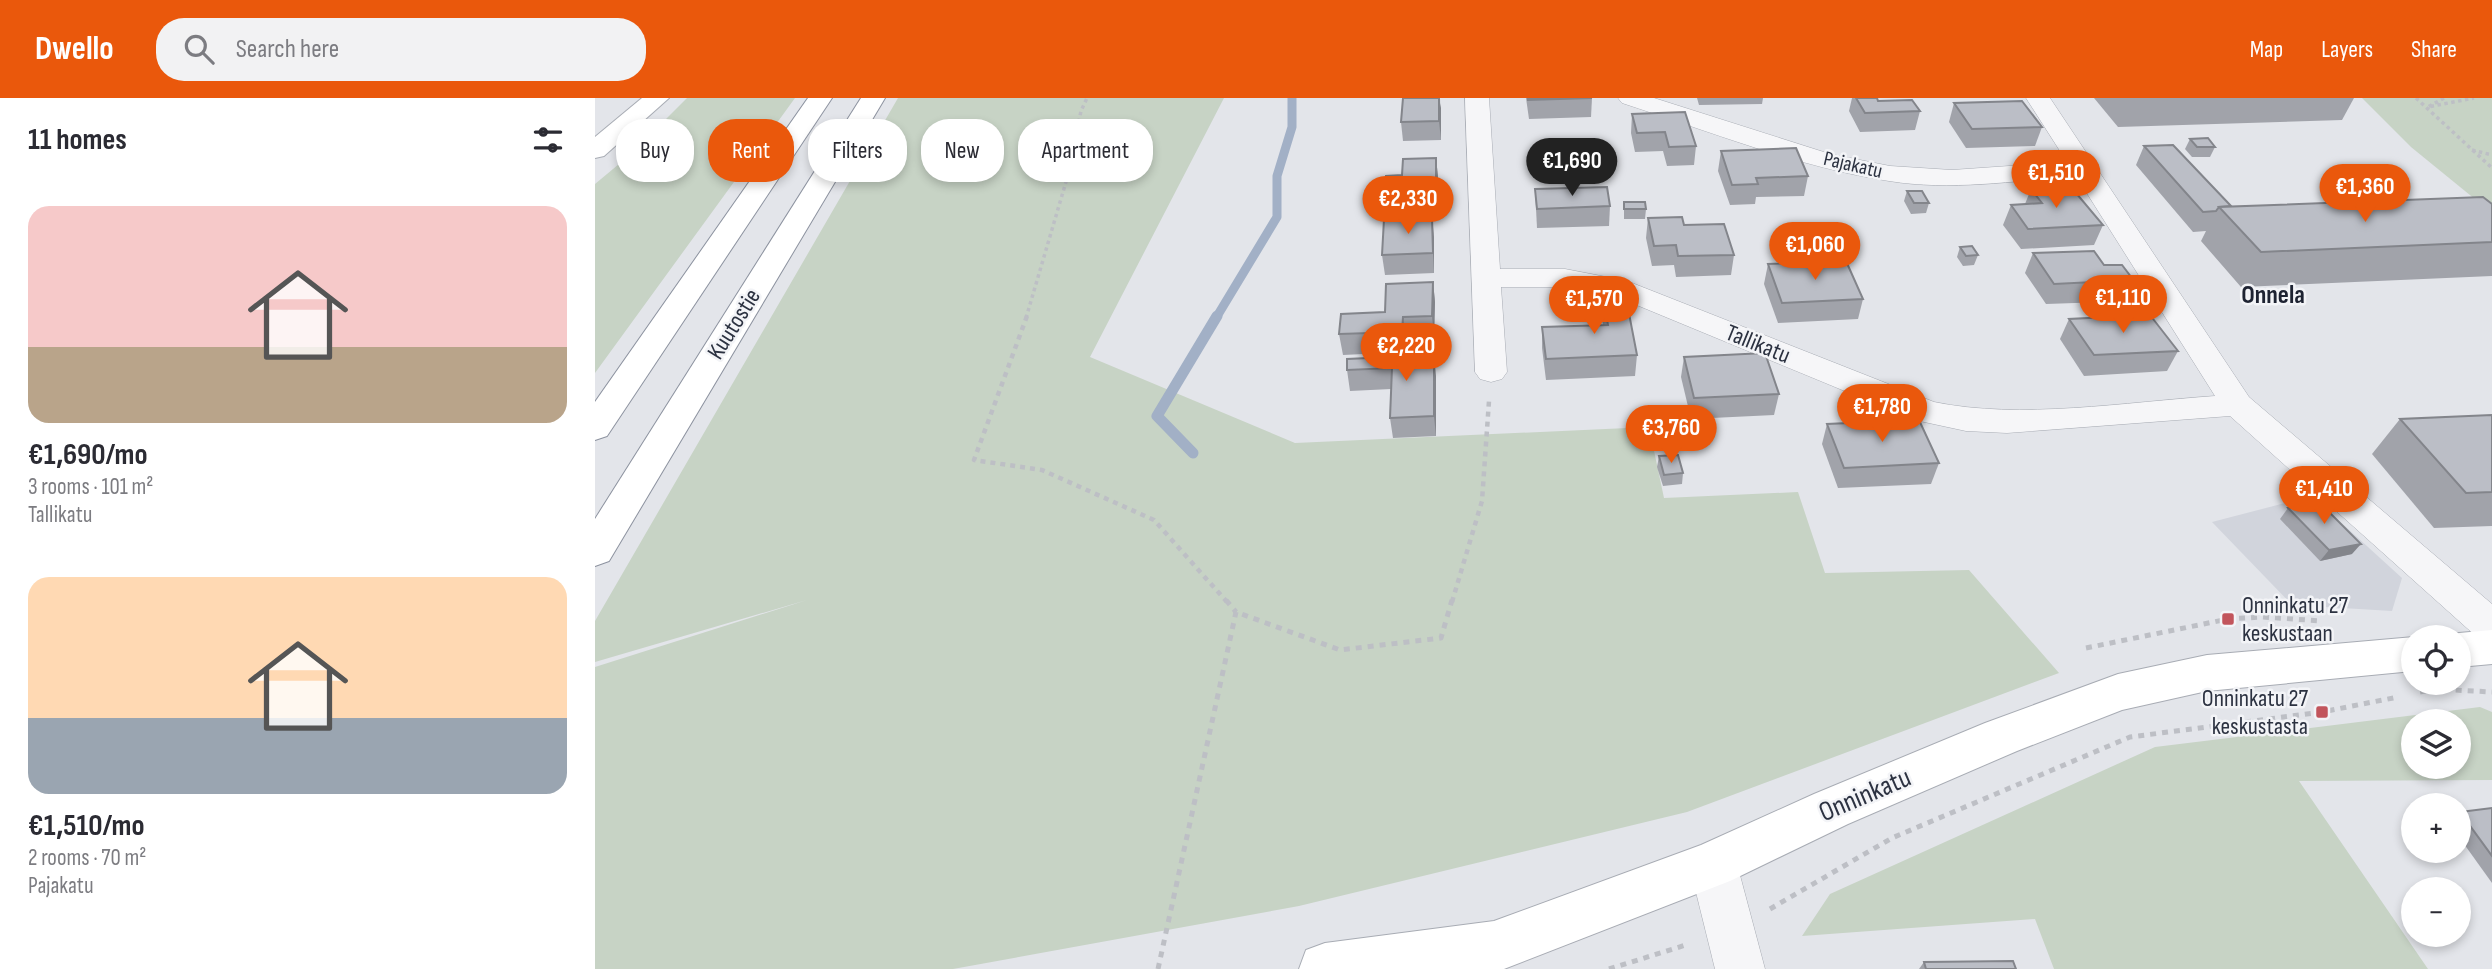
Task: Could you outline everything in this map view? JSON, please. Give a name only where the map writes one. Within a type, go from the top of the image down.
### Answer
[{"type":"main road","points":[[595,150],[657,98]]},
{"type":"main road","points":[[595,428],[820,98]]},
{"type":"main road","name":"Kuutostie","points":[[595,551],[873,98]]},
{"type":"main road","points":[[2471,649],[2492,647]]},
{"type":"main road","name":"Onninkatu","points":[[1325,969],[1494,947],[1713,864],[2001,737],[2118,692],[2207,673],[2401,655]]},
{"type":"street","points":[[1477,98],[1491,372]]},
{"type":"street","name":"Pajakatu","points":[[1630,98],[1824,160],[1890,174],[1952,178],[2084,168]]},
{"type":"street","points":[[2038,98],[2237,405],[2492,626]]},
{"type":"street","name":"Tallikatu","points":[[1485,278],[1565,278],[1618,287],[1927,412],[1966,420],[2007,422],[2237,405]]},
{"type":"street","points":[[1713,864],[1736,950]]},
{"type":"path","points":[[1087,98],[1081,111],[1068,176],[1029,310],[974,460],[1042,470],[1154,520],[1236,612],[1340,650],[1441,638],[1482,501],[1491,372]]},
{"type":"path","points":[[2416,98],[2492,168]]},
{"type":"path","points":[[2428,107],[2444,98]]},
{"type":"path","points":[[2428,107],[2474,98]]},
{"type":"path","points":[[2472,150],[2492,155]]},
{"type":"path","points":[[1159,969],[1236,612]]},
{"type":"path","points":[[2086,648],[2228,619],[2263,617],[2328,621]]},
{"type":"path","points":[[1609,969],[1736,950],[1892,838],[2130,737],[2322,712],[2435,689],[2492,692]]},
{"type":"shaded area","points":[[2312,496],[2402,578],[2392,611],[2292,605],[2212,522]]},
{"type":"green space","points":[[687,98],[795,98],[780,119],[708,119],[708,182],[734,182],[595,373],[595,184],[616,166],[616,182],[694,182],[694,119],[666,119]]},
{"type":"green space","points":[[898,98],[1224,98],[1090,357],[1295,443],[1649,427],[1664,498],[1798,492],[1825,573],[1969,570],[2059,673],[1687,812],[1299,906],[953,969],[595,969],[595,667],[807,600],[595,662],[595,621],[849,182],[907,182],[907,119],[886,119]]},
{"type":"green space","points":[[2362,98],[2492,98],[2492,213],[2411,147]]},
{"type":"green space","points":[[2480,707],[2492,712],[2492,780],[2299,781],[2401,930],[2401,947],[2413,947],[2428,969],[2054,969],[2035,919],[1802,936],[1830,894],[2155,747],[2401,717],[2401,779],[2471,779],[2471,709],[2464,709]]},
{"type":"building","points":[[1403,98],[1439,98],[1439,121],[1401,122]]},
{"type":"building","points":[[1528,98],[1592,98],[1528,100]]},
{"type":"building","points":[[1856,98],[1877,98],[1878,101],[1912,100],[1920,111],[1865,113]]},
{"type":"building","points":[[2022,101],[2042,127],[1972,129],[1954,103]]},
{"type":"building","points":[[1685,112],[1696,146],[1669,147],[1665,132],[1637,133],[1632,114]]},
{"type":"building","points":[[2208,138],[2215,147],[2197,147],[2190,139]]},
{"type":"building","points":[[2173,145],[2231,206],[2203,212],[2144,146]]},
{"type":"building","points":[[1796,148],[1808,176],[1756,178],[1758,184],[1732,185],[1721,151]]},
{"type":"building","points":[[1436,158],[1436,195],[1385,197],[1386,176],[1402,175],[1403,159]]},
{"type":"building","points":[[1607,187],[1610,206],[1537,209],[1535,189]]},
{"type":"building","points":[[2071,187],[2103,225],[2028,229],[2011,205],[2042,203],[2031,189]]},
{"type":"building","points":[[1907,191],[1922,191],[1929,203],[1914,203]]},
{"type":"building","points":[[2483,197],[2492,204],[2492,242],[2261,252],[2219,207]]},
{"type":"building","points":[[1624,202],[1645,202],[1646,209],[1624,209]]},
{"type":"building","points":[[1432,217],[1433,253],[1382,255],[1384,219]]},
{"type":"building","points":[[1682,217],[1684,225],[1724,224],[1734,255],[1678,256],[1676,245],[1654,246],[1648,218]]},
{"type":"building","points":[[1972,246],[1978,255],[1966,256],[1960,247]]},
{"type":"building","points":[[2094,251],[2104,265],[2122,265],[2138,286],[2118,287],[2114,281],[2054,284],[2033,253]]},
{"type":"building","points":[[1846,261],[1863,299],[1782,303],[1768,264]]},
{"type":"building","points":[[1433,282],[1432,316],[1403,317],[1402,332],[1339,334],[1341,314],[1385,312],[1386,284]]},
{"type":"building","points":[[1626,298],[1637,355],[1546,359],[1542,327],[1608,325],[1603,299]]},
{"type":"building","points":[[2150,315],[2178,351],[2094,355],[2069,319]]},
{"type":"building","points":[[1765,353],[1779,394],[1694,398],[1684,357]]},
{"type":"building","points":[[1434,355],[1434,416],[1390,418],[1392,368],[1347,370],[1347,359]]},
{"type":"building","points":[[2492,415],[2492,492],[2466,493],[2400,419]]},
{"type":"building","points":[[1919,420],[1939,463],[1844,468],[1827,424]]},
{"type":"building","points":[[1678,455],[1683,473],[1664,475],[1659,456]]},
{"type":"building","points":[[2319,502],[2361,544],[2329,550],[2288,508]]},
{"type":"building","points":[[2492,808],[2492,856],[2471,827],[2471,811]]},
{"type":"building","points":[[2013,961],[2016,969],[1926,969],[1924,962]]},
{"type":"waterway","points":[[1216,318],[1277,217],[1277,176],[1292,127],[1292,98]]},
{"type":"waterway","points":[[1193,453],[1157,416],[1217,316]]},
{"type":"place","name":"Onninkatu 27 keskustaan","points":[[2228,619]]},
{"type":"place","name":"Onninkatu 27 keskustasta","points":[[2322,712]]},
{"type":"district","name":"Onnela","points":[[2273,295]]}]
